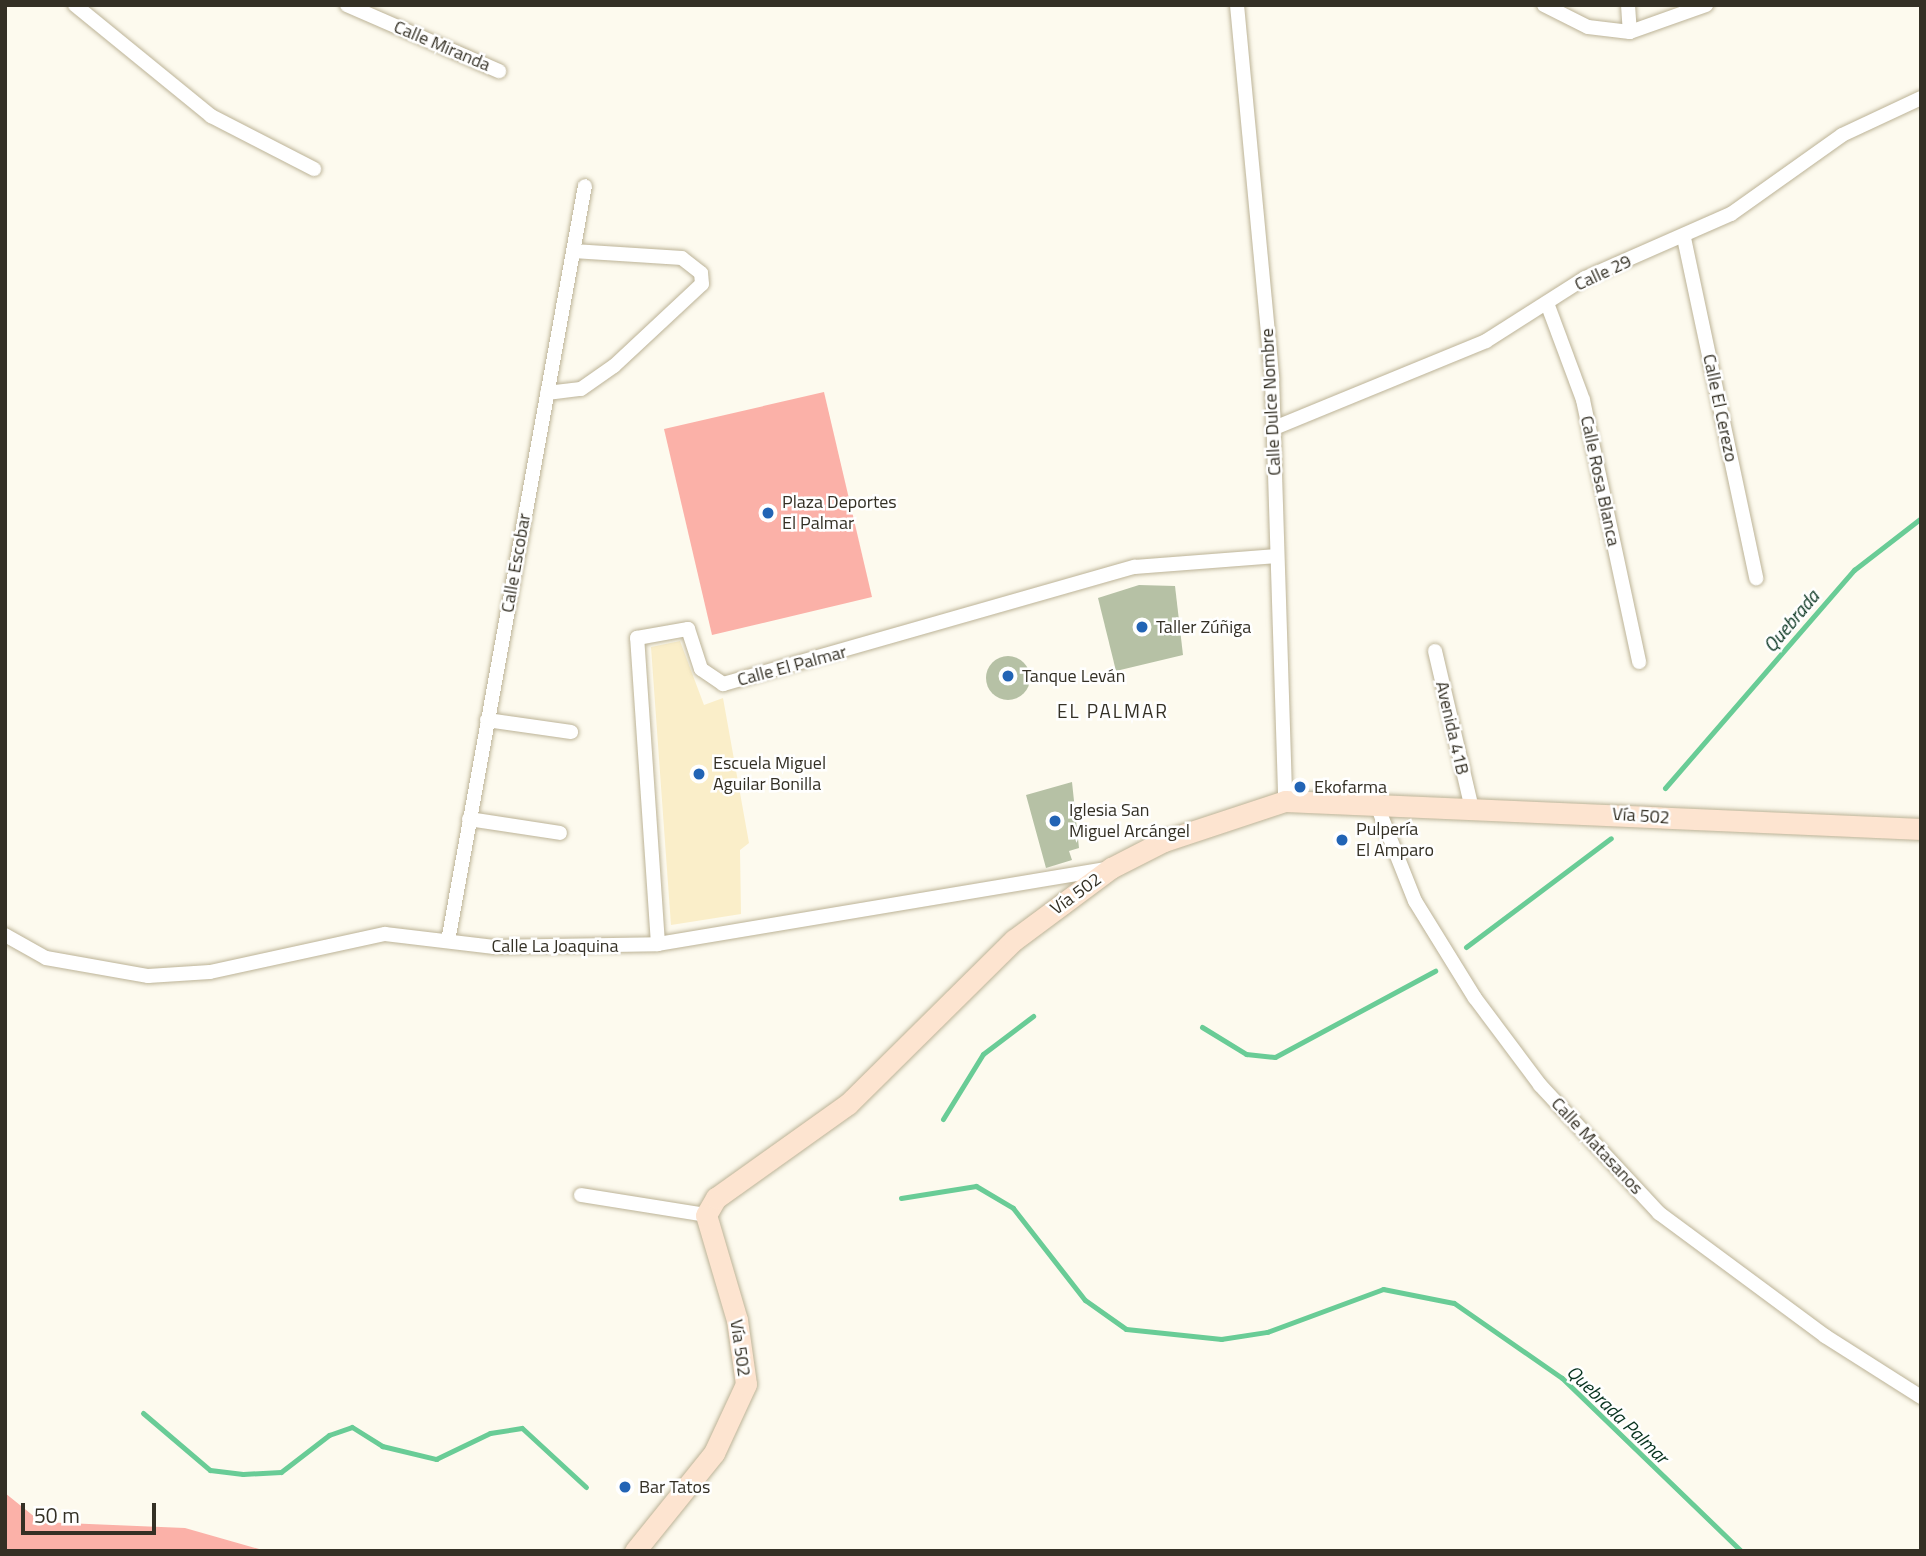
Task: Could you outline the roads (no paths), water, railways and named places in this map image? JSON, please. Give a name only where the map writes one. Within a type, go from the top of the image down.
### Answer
[{"type":"street","points":[[75,5],[211,116],[314,169]]},
{"type":"street","name":"Calle Miranda","points":[[347,5],[499,71]]},
{"type":"street","name":"Calle Dulce Nombre","points":[[1237,5],[1274,428],[1285,801]]},
{"type":"street","points":[[1628,5],[1630,32]]},
{"type":"street","points":[[1547,9],[1630,32],[1706,5]]},
{"type":"street","name":"Calle 29","points":[[1274,428],[1426,369],[1548,303],[1585,278],[1684,238],[1731,214],[1842,135],[1921,98]]},
{"type":"street","name":"Calle Escobar","points":[[448,941],[585,186]]},
{"type":"street","name":"Calle El Cerezo","points":[[1684,238],[1756,578]]},
{"type":"street","points":[[547,393],[581,389],[614,366],[702,284],[701,273],[682,258],[573,251]]},
{"type":"street","name":"Calle Rosa Blanca","points":[[1548,303],[1583,400],[1639,662]]},
{"type":"street","name":"Calle El Palmar","points":[[658,944],[637,638],[688,629],[711,680],[738,682],[1135,568],[1277,556]]},
{"type":"street","name":"Avenida 41B","points":[[1434,651],[1471,805]]},
{"type":"street","points":[[487,720],[571,732]]},
{"type":"street","name":"Vía 502","points":[[635,1551],[714,1452],[746,1384],[737,1320],[706,1215],[716,1198],[848,1104],[1014,940],[1111,868],[1164,841],[1285,801],[1471,805],[1921,829]]},
{"type":"street","name":"Calle Matasanos","points":[[1376,803],[1415,901],[1475,998],[1540,1085],[1659,1213],[1825,1336],[1921,1397]]},
{"type":"street","points":[[469,819],[560,833]]},
{"type":"street","name":"Calle La Joaquina","points":[[5,935],[46,958],[148,976],[210,972],[359,935],[558,949],[658,944],[1111,868]]},
{"type":"street","points":[[581,1195],[706,1215]]},
{"type":"waterway","name":"Quebrada","points":[[1665,788],[1854,570],[1921,518]]},
{"type":"waterway","points":[[1466,947],[1611,838]]},
{"type":"waterway","points":[[1202,1027],[1246,1054],[1275,1057],[1435,971]]},
{"type":"waterway","points":[[943,1119],[983,1054],[1033,1016]]},
{"type":"waterway","name":"Quebrada Palmar","points":[[901,1198],[976,1186],[1013,1208],[1085,1300],[1126,1329],[1221,1339],[1267,1332],[1383,1289],[1454,1303],[1562,1378],[1741,1551]]},
{"type":"waterway","points":[[143,1413],[210,1470],[243,1474],[281,1472],[329,1435],[352,1427],[382,1446],[436,1459],[490,1433],[522,1428],[586,1487]]},
{"type":"place","name":"Plaza Deportes El Palmar","points":[[768,513]]},
{"type":"place","name":"Taller Zúñiga","points":[[1142,627]]},
{"type":"place","name":"Tanque Leván","points":[[1008,676]]},
{"type":"place","name":"Escuela Miguel Aguilar Bonilla","points":[[699,774]]},
{"type":"place","name":"Ekofarma","points":[[1300,787]]},
{"type":"place","name":"Iglesia San Miguel Arcángel","points":[[1055,821]]},
{"type":"place","name":"Pulpería El Amparo","points":[[1342,840]]},
{"type":"place","name":"Bar Tatos","points":[[625,1487]]},
{"type":"district","name":"EL PALMAR","points":[[1113,711]]}]
